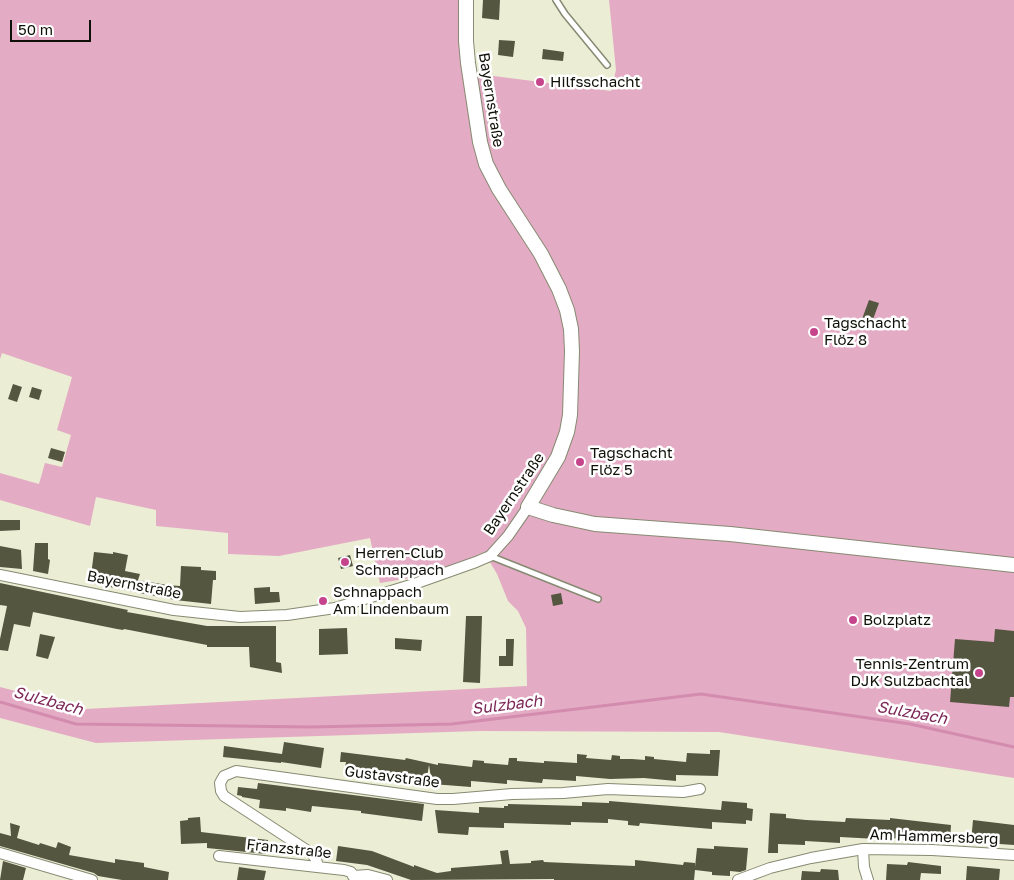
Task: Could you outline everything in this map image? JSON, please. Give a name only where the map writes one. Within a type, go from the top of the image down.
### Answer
[{"type":"street","name":"Bayernstraße","points":[[0,575],[174,610],[240,617],[269,616],[335,608],[433,578],[490,556],[508,536],[558,457],[567,432],[570,415],[571,328],[559,288],[541,254],[512,210],[486,164],[480,142],[468,63],[466,0]]},
{"type":"street","points":[[528,507],[553,515],[595,524],[730,534],[1014,565]]},
{"type":"street","name":"Gustavstraße","points":[[318,867],[316,859],[311,854],[224,796],[220,783],[224,776],[236,771],[445,799],[608,789],[683,792],[700,789]]},
{"type":"street","points":[[863,850],[864,867],[868,880]]},
{"type":"street","name":"Am Hammersberg","points":[[738,880],[770,868],[803,860],[863,850],[932,850],[1014,855]]},
{"type":"street","points":[[0,853],[77,878],[92,880]]},
{"type":"street","name":"Franzstraße","points":[[219,856],[344,870],[351,872],[352,878],[368,875],[387,880]]},
{"type":"lane","points":[[556,0],[565,14],[607,65]]},
{"type":"lane","points":[[490,556],[598,599]]},
{"type":"shaded area","points":[[0,0],[460,0],[494,192],[536,257],[562,311],[566,329],[563,460],[573,434],[577,387],[579,351],[578,328],[574,308],[565,286],[492,162],[486,141],[478,90],[478,74],[611,91],[616,70],[609,0],[1014,0],[1014,778],[719,732],[479,731],[96,743],[0,718],[0,687],[85,709],[527,686],[526,628],[518,611],[508,601],[497,574],[484,552],[436,574],[380,583],[370,538],[279,556],[228,554],[228,533],[156,526],[156,510],[96,497],[90,526],[0,500],[0,473],[39,484],[45,463],[62,467],[71,435],[57,430],[72,377],[2,353],[0,359]]},
{"type":"building","points":[[483,0],[500,0],[499,20],[482,18]]},
{"type":"building","points":[[499,40],[515,41],[513,57],[498,55]]},
{"type":"building","points":[[543,49],[564,52],[563,61],[542,59]]},
{"type":"building","points":[[869,300],[879,303],[872,322],[862,319]]},
{"type":"building","points":[[13,384],[22,387],[17,402],[8,399]]},
{"type":"building","points":[[32,387],[42,390],[39,400],[29,397]]},
{"type":"building","points":[[51,448],[65,452],[62,462],[48,458]]},
{"type":"building","points":[[0,520],[20,520],[20,530],[0,531]]},
{"type":"building","points":[[35,543],[48,543],[48,559],[50,560],[48,574],[33,571]]},
{"type":"building","points":[[0,546],[21,550],[22,569],[0,567]]},
{"type":"building","points":[[94,552],[113,554],[113,552],[128,555],[125,571],[140,574],[138,580],[167,585],[180,586],[181,566],[201,567],[201,570],[216,571],[216,580],[213,580],[211,604],[175,600],[90,583]]},
{"type":"building","name":"Herren-Club Schnappach","points":[[350,555],[353,566],[341,569],[338,558]]},
{"type":"building","points":[[0,583],[128,610],[127,612],[207,626],[276,626],[276,662],[281,663],[282,673],[250,667],[249,647],[207,647],[207,645],[33,612],[30,627],[14,624],[8,651],[0,650],[0,639],[7,606],[0,605]]},
{"type":"building","points":[[270,587],[270,592],[279,592],[280,602],[255,604],[254,588]]},
{"type":"building","points":[[561,593],[563,604],[553,606],[551,595]]},
{"type":"building","points":[[466,616],[482,616],[480,683],[463,682]]},
{"type":"building","points":[[347,628],[348,654],[319,655],[319,629]]},
{"type":"building","points":[[995,629],[1014,631],[1014,697],[1010,697],[1009,707],[950,702],[955,639],[994,642]]},
{"type":"building","points":[[40,634],[55,637],[48,659],[36,656]]},
{"type":"building","points":[[395,638],[422,640],[421,651],[395,649]]},
{"type":"building","points":[[506,639],[514,639],[513,666],[499,666],[499,656],[506,656]]},
{"type":"building","points":[[284,742],[324,748],[321,768],[281,762],[223,757],[224,746],[282,754]]},
{"type":"building","points":[[710,750],[720,750],[718,776],[676,775],[676,781],[576,776],[576,781],[543,779],[542,783],[507,780],[507,784],[471,781],[471,787],[432,784],[429,765],[426,783],[344,772],[346,762],[340,762],[341,752],[405,760],[406,758],[438,765],[438,763],[472,767],[473,760],[508,765],[509,758],[517,758],[517,761],[544,763],[544,761],[577,763],[577,754],[587,755],[586,758],[611,760],[612,755],[620,756],[620,759],[645,760],[645,756],[654,757],[654,759],[686,762],[687,753],[710,754]]},
{"type":"building","points":[[258,783],[424,804],[422,821],[361,813],[361,811],[312,806],[311,812],[286,808],[286,811],[259,808],[260,800],[237,795],[238,787],[257,789]]},
{"type":"building","points":[[609,801],[721,810],[722,801],[747,803],[747,808],[753,809],[752,821],[746,820],[746,824],[712,822],[712,829],[640,823],[639,826],[628,825],[628,821],[608,819],[608,823],[571,822],[571,825],[504,823],[504,828],[469,827],[468,835],[438,833],[435,810],[479,813],[479,807],[504,808],[508,804],[582,806],[582,802],[609,803]]},
{"type":"building","points":[[770,813],[786,814],[786,818],[806,820],[845,822],[846,818],[890,820],[890,818],[951,825],[950,841],[902,837],[902,839],[877,837],[877,839],[840,837],[840,843],[805,841],[805,845],[778,844],[778,853],[768,853]]},
{"type":"building","points":[[200,817],[201,832],[268,840],[266,854],[207,848],[207,843],[181,844],[180,821]]},
{"type":"building","points":[[973,820],[1014,825],[1014,845],[971,842]]},
{"type":"building","points":[[10,823],[20,826],[17,838],[56,848],[58,842],[71,847],[69,855],[115,863],[115,859],[144,863],[144,867],[169,872],[168,880],[122,880],[98,876],[94,873],[0,846],[0,833],[11,836]]},
{"type":"building","points":[[338,846],[372,851],[414,867],[414,865],[437,873],[451,871],[451,868],[502,864],[500,851],[508,850],[510,864],[531,863],[531,861],[543,860],[544,862],[635,866],[635,860],[683,865],[684,862],[695,863],[695,867],[697,848],[714,849],[714,846],[748,848],[746,870],[740,872],[730,871],[730,876],[712,875],[712,872],[695,870],[694,880],[411,880],[367,865],[336,861]]},
{"type":"building","points":[[3,861],[26,868],[23,880],[0,880]]},
{"type":"building","points":[[908,862],[941,866],[941,874],[921,873],[920,880],[886,880],[887,864],[907,865]]},
{"type":"building","points":[[967,866],[1000,869],[999,880],[966,880]]},
{"type":"building","points":[[239,867],[266,871],[264,880],[237,880]]},
{"type":"building","points":[[821,869],[838,870],[839,880],[801,880],[802,871],[820,872]]},
{"type":"waterway","name":"Sulzbach","points":[[0,702],[76,724],[310,727],[452,724],[701,694],[910,724],[1014,747]]},
{"type":"place","name":"Hilfsschacht","points":[[540,82]]},
{"type":"place","name":"Tagschacht Flöz 8","points":[[814,332]]},
{"type":"place","name":"Tagschacht Flöz 5","points":[[580,462]]},
{"type":"place","name":"Herren-Club Schnappach","points":[[345,562]]},
{"type":"place","name":"Schnappach Am Lindenbaum","points":[[323,601]]},
{"type":"place","name":"Bolzplatz","points":[[853,620]]},
{"type":"place","name":"Tennis-Zentrum DJK Sulzbachtal","points":[[979,673]]}]
